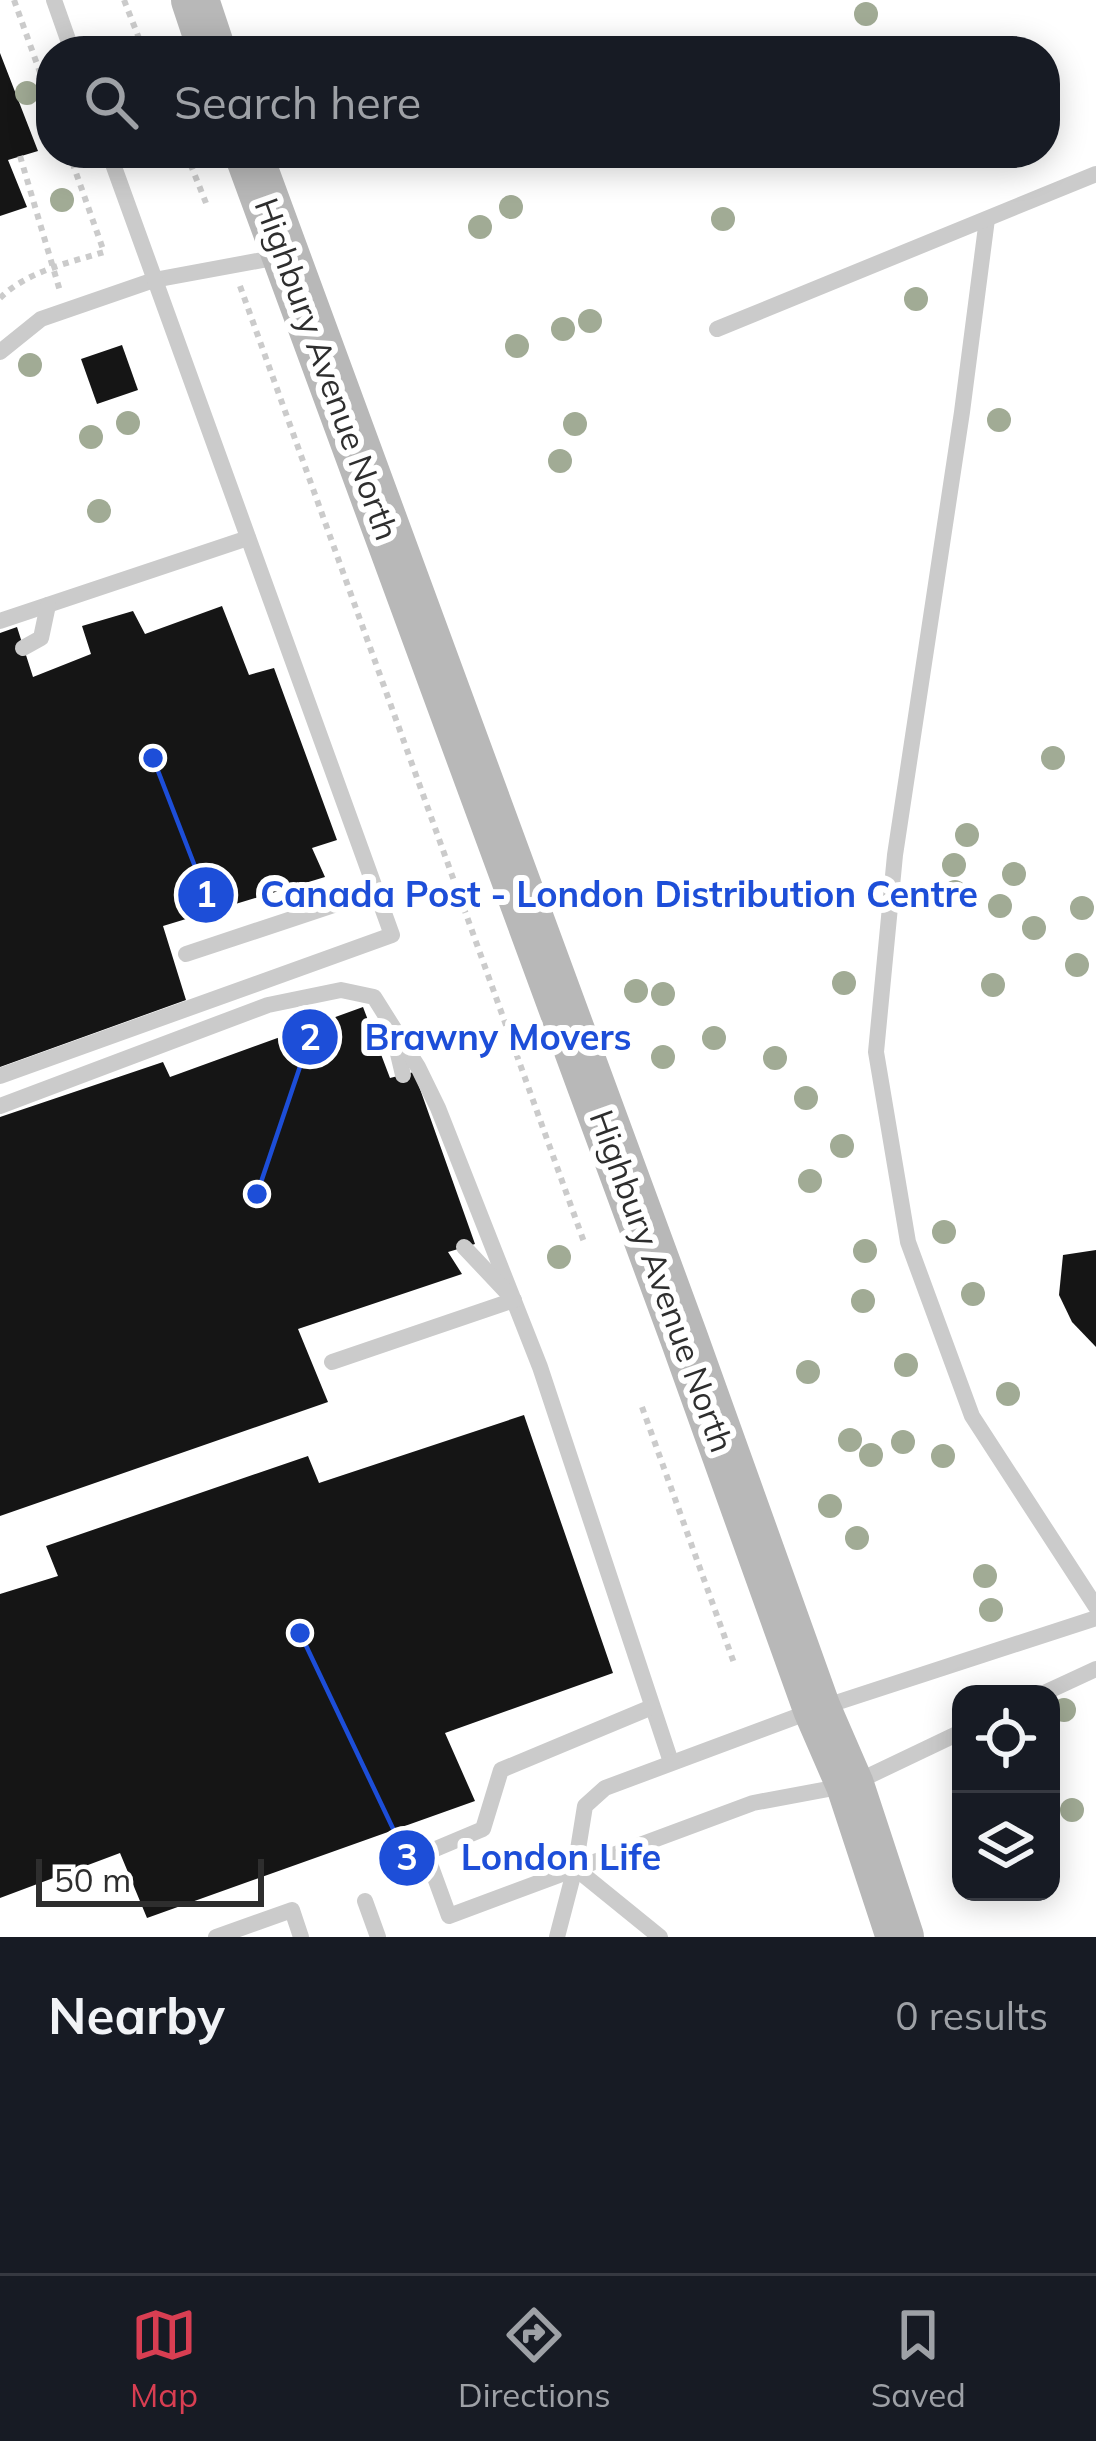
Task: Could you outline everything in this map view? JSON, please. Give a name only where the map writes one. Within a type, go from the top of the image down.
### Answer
[{"type":"main road","points":[[194,1],[207,36]]},
{"type":"main road","name":"Highbury Avenue North","points":[[253,168],[817,1708],[850,1785],[900,1937]]},
{"type":"lane","points":[[54,0],[67,36]]},
{"type":"lane","points":[[0,1076],[392,935],[114,168]]},
{"type":"lane","points":[[717,328],[1096,174]]},
{"type":"lane","points":[[987,219],[895,855],[876,1052],[908,1242],[971,1416],[1096,1607]]},
{"type":"lane","points":[[0,352],[40,319],[154,280],[284,256]]},
{"type":"lane","points":[[0,621],[248,538]]},
{"type":"lane","points":[[23,649],[41,638],[48,605]]},
{"type":"lane","points":[[186,954],[376,891]]},
{"type":"lane","points":[[0,1106],[268,1005],[341,990],[374,997],[438,1108],[541,1367],[671,1762]]},
{"type":"lane","points":[[389,1018],[403,1075]]},
{"type":"lane","points":[[464,1247],[514,1300]]},
{"type":"lane","points":[[332,1362],[514,1300]]},
{"type":"lane","points":[[557,1937],[585,1806],[605,1788],[817,1708],[1096,1618]]},
{"type":"lane","points":[[1060,1686],[1096,1669]]},
{"type":"lane","points":[[652,1707],[501,1770],[483,1829],[426,1853],[449,1916],[753,1803],[850,1785],[952,1736]]},
{"type":"lane","points":[[575,1868],[660,1937]]},
{"type":"lane","points":[[365,1901],[379,1937]]},
{"type":"lane","points":[[216,1937],[292,1910],[301,1937]]},
{"type":"path","points":[[14,0],[36,61]]},
{"type":"path","points":[[124,0],[138,36]]},
{"type":"path","points":[[20,157],[60,293]]},
{"type":"path","points":[[0,298],[53,267],[104,252],[74,168]]},
{"type":"path","points":[[192,168],[206,203]]},
{"type":"path","points":[[238,283],[584,1242]]},
{"type":"path","points":[[642,1407],[734,1663]]},
{"type":"building","points":[[0,53],[36,152],[8,160],[27,207],[0,216]]},
{"type":"building","points":[[122,345],[138,390],[97,404],[81,359]]},
{"type":"building","points":[[222,606],[249,675],[274,668],[337,840],[312,848],[325,877],[163,926],[186,1000],[0,1067],[0,633],[17,627],[33,677],[91,654],[82,626],[133,611],[145,634]]},
{"type":"building","points":[[363,1007],[390,1078],[414,1072],[475,1244],[448,1252],[462,1274],[298,1329],[328,1402],[0,1516],[0,1117],[163,1062],[170,1077]]},
{"type":"building","points":[[1096,1250],[1096,1347],[1072,1322],[1059,1295],[1063,1255]]},
{"type":"building","points":[[524,1415],[613,1673],[445,1733],[475,1801],[147,1918],[120,1853],[0,1898],[0,1594],[58,1576],[46,1546],[308,1456],[319,1483]]},
{"type":"place","name":"Canada Post - London Distribution Centre","points":[[153,758]]},
{"type":"place","name":"Brawny Movers","points":[[257,1194]]},
{"type":"place","name":"London Life","points":[[300,1633]]}]
